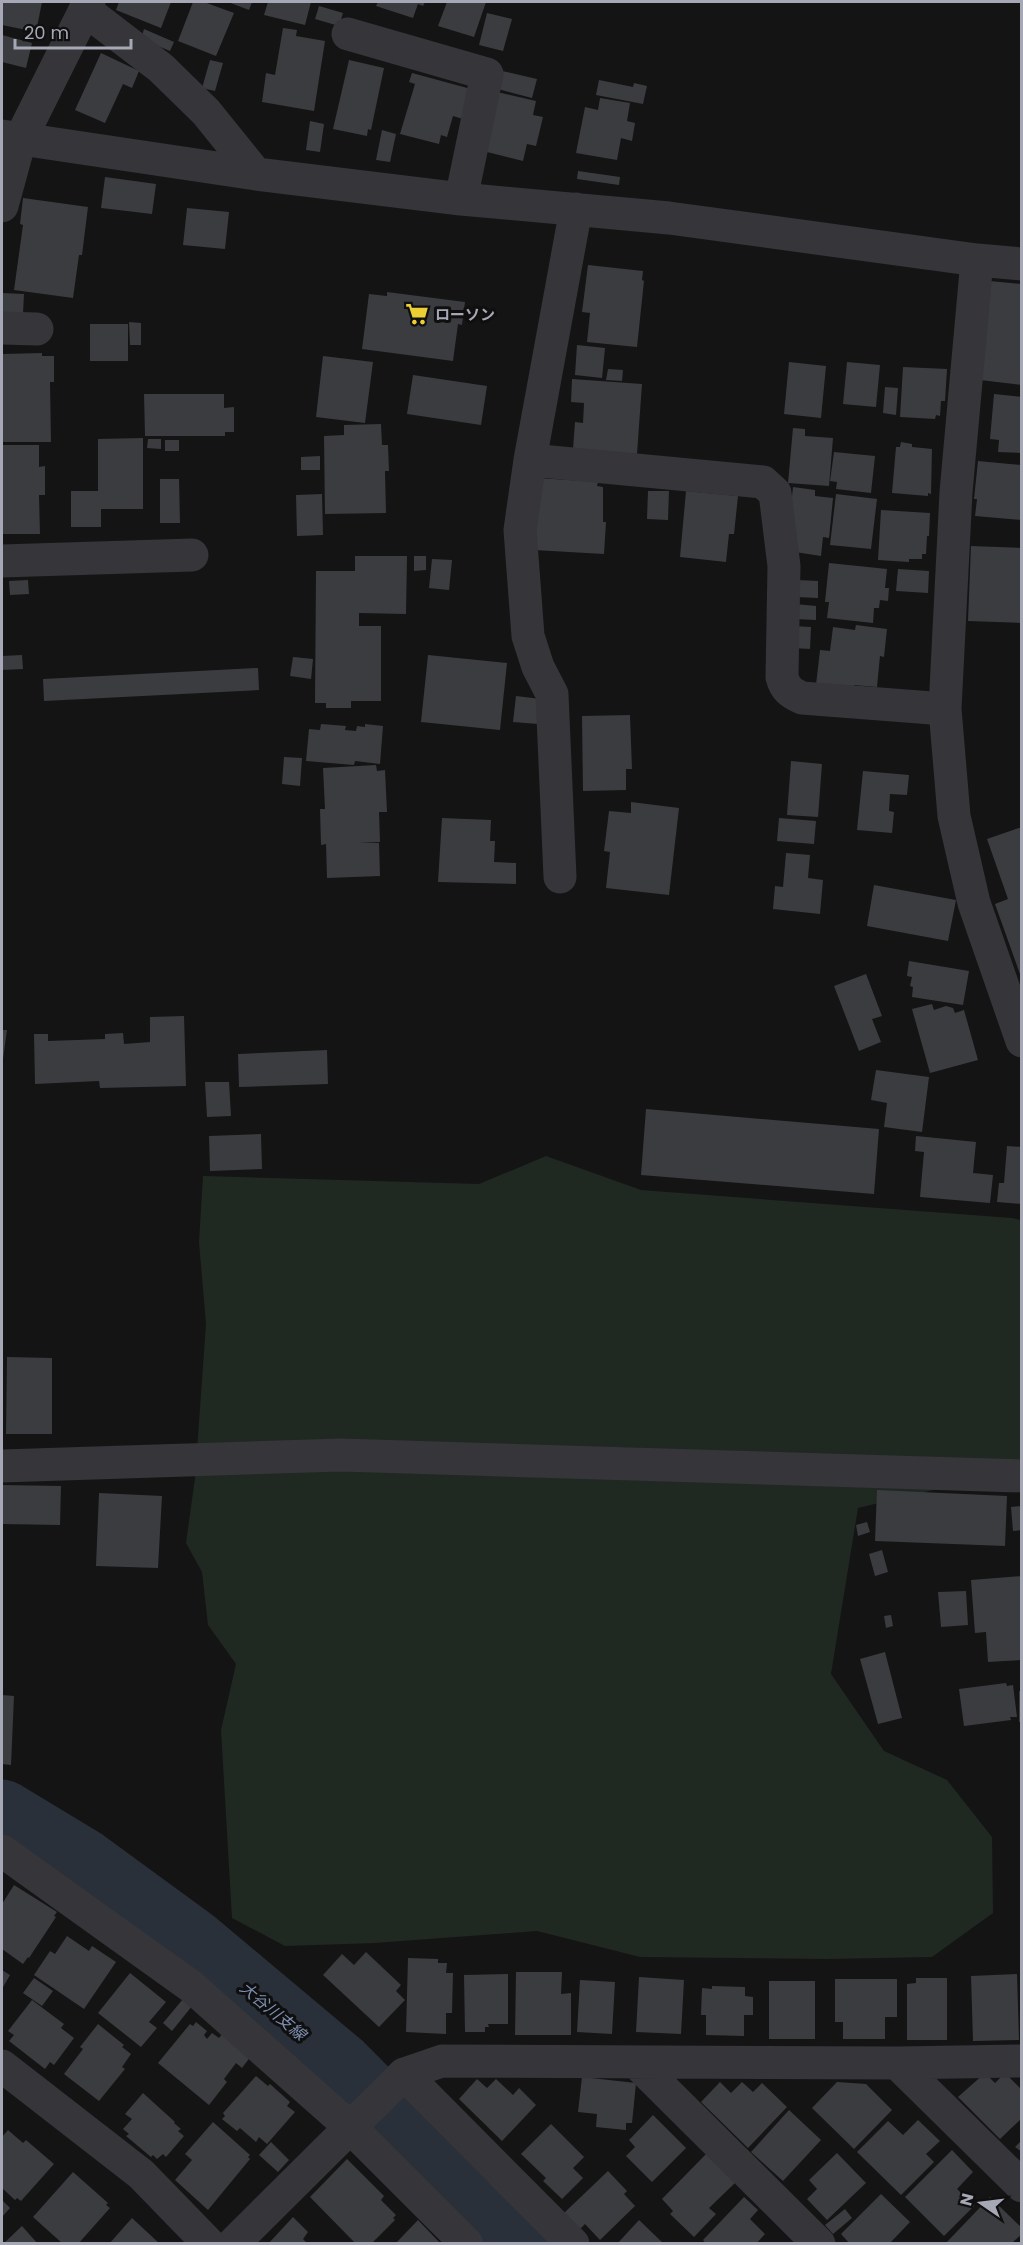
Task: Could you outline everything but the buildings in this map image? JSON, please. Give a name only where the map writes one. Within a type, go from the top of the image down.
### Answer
[{"type":"street","points":[[2,206],[11,138],[87,6],[160,68],[206,112],[256,174]]},
{"type":"street","points":[[348,34],[487,74],[461,199]]},
{"type":"street","points":[[11,138],[256,174],[461,199],[669,218],[977,260],[1022,264]]},
{"type":"street","points":[[560,877],[552,694],[538,667],[528,636],[520,530],[530,460],[576,209]]},
{"type":"street","points":[[977,260],[956,492],[945,709],[957,827],[974,903],[1022,1041]]},
{"type":"street","points":[[2,328],[37,328]]},
{"type":"street","points":[[530,460],[763,482],[775,493],[784,566],[782,677],[784,686],[802,698],[945,709]]},
{"type":"street","points":[[2,561],[192,555]]},
{"type":"street","points":[[2,1466],[341,1455],[1022,1476]]},
{"type":"street","points":[[2,1851],[192,1987],[358,2120],[467,2244]]},
{"type":"street","points":[[233,2244],[398,2080],[442,2061],[897,2063],[1022,2061]]},
{"type":"street","points":[[636,2062],[819,2244]]},
{"type":"street","points":[[897,2063],[1022,2186]]},
{"type":"street","points":[[2,2066],[141,2174],[209,2244]]},
{"type":"street","points":[[398,2080],[573,2244]]},
{"type":"shaded area","points":[[546,1156],[641,1190],[1021,1220],[1021,1469],[858,1508],[831,1674],[884,1751],[947,1780],[992,1837],[993,1913],[932,1957],[826,1959],[640,1957],[537,1931],[375,1943],[285,1946],[232,1918],[221,1730],[236,1664],[208,1625],[202,1572],[186,1543],[195,1478],[206,1324],[199,1242],[203,1176],[479,1184]]},
{"type":"waterway","name":"大谷川支線","points":[[2,1814],[83,1863],[191,1942],[340,2067],[516,2244]]},
{"type":"place","name":"ローソン","points":[[417,314]]}]
